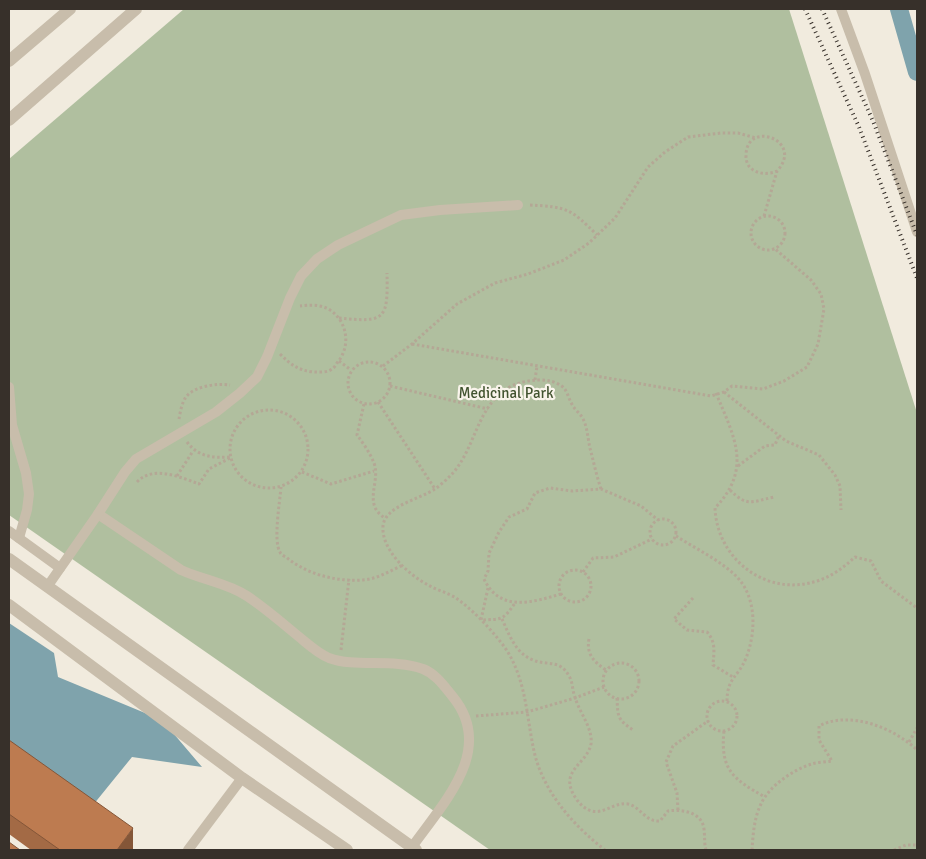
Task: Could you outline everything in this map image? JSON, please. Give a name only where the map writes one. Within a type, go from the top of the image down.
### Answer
[{"type":"street","points":[[9,61],[70,9]]},
{"type":"street","points":[[9,120],[136,9]]},
{"type":"street","points":[[9,559],[414,849]]},
{"type":"street","points":[[9,604],[242,778],[347,850]]},
{"type":"lane","points":[[841,9],[865,74],[917,232]]},
{"type":"lane","points":[[47,587],[125,472],[136,459],[216,412],[257,377],[268,357],[286,308],[301,276],[317,260],[338,245],[400,215],[440,210],[518,205]]},
{"type":"lane","points":[[9,387],[12,425],[26,473],[29,494],[27,510],[19,538]]},
{"type":"lane","points":[[98,514],[180,570],[194,576],[226,584],[260,604],[317,652],[340,660],[401,664],[424,669],[438,678],[457,702],[465,717],[470,734],[469,751],[455,786],[414,849]]},
{"type":"lane","points":[[9,531],[60,568]]},
{"type":"lane","points":[[188,850],[242,778]]},
{"type":"path","points":[[383,366],[412,344],[458,304],[495,283],[528,274],[564,260],[589,243],[615,218],[648,167],[665,152],[688,138],[720,133],[738,133],[756,138]]},
{"type":"path","points":[[764,216],[777,170],[784,160],[784,153],[782,146],[774,138],[762,136],[756,138],[748,146],[746,152],[748,164],[752,170],[764,174],[777,170]]},
{"type":"path","points":[[518,205],[557,207],[570,211],[597,235]]},
{"type":"path","points":[[764,216],[780,220],[785,230],[782,241],[774,248],[763,249],[758,246],[752,237],[751,232],[755,222],[764,216]]},
{"type":"path","points":[[412,344],[711,396],[724,392],[732,386],[763,389],[784,381],[807,367],[818,344],[824,309],[821,294],[811,280],[774,248]]},
{"type":"path","points":[[339,318],[364,321],[374,320],[385,310],[387,302],[386,273]]},
{"type":"path","points":[[277,332],[280,354],[291,365],[306,371],[322,372],[332,369],[343,356],[346,330],[339,318],[328,309],[312,305],[286,308]]},
{"type":"path","points":[[339,361],[351,370]]},
{"type":"path","points":[[370,361],[383,366],[390,378],[390,386],[384,398],[378,402],[364,404],[352,397],[347,384],[351,370],[363,362],[370,361]]},
{"type":"path","points":[[535,380],[537,366]]},
{"type":"path","points":[[600,489],[584,420],[573,406],[563,387],[551,382],[535,380],[504,390],[493,401],[481,420],[466,454],[453,473],[435,489],[394,509],[385,518],[383,528],[385,541],[402,565],[426,584],[455,597],[481,620],[513,658],[521,680],[534,754],[546,783],[565,813],[586,835],[605,850]]},
{"type":"path","points":[[231,457],[213,458],[193,451],[177,426],[186,396],[194,391],[209,385],[225,384],[245,388]]},
{"type":"path","points":[[390,386],[488,409]]},
{"type":"path","points":[[724,392],[786,441],[818,455],[827,464],[840,486],[841,510]]},
{"type":"path","points":[[716,393],[736,443],[737,466],[730,490],[715,508],[716,521],[729,551],[740,565],[756,576],[774,583],[796,585],[818,581],[838,572],[855,558],[862,558],[871,561],[881,582],[917,608]]},
{"type":"path","points":[[378,402],[435,489]]},
{"type":"path","points":[[364,404],[357,434],[374,464],[374,506],[376,513],[385,518]]},
{"type":"path","points":[[264,410],[290,415],[300,424],[306,435],[309,448],[302,472],[292,481],[281,487],[255,486],[244,479],[236,469],[231,457],[230,444],[234,432],[242,421],[252,414],[264,410]]},
{"type":"path","points":[[737,466],[765,446],[776,445],[779,435]]},
{"type":"path","points":[[177,476],[193,451]]},
{"type":"path","points":[[133,485],[142,476],[158,473],[177,476],[199,484],[209,469],[231,457]]},
{"type":"path","points":[[302,472],[331,484],[374,471]]},
{"type":"path","points":[[281,487],[277,537],[280,552],[296,565],[314,574],[363,580],[384,574],[402,565]]},
{"type":"path","points":[[562,594],[530,603],[515,603],[502,598],[488,588],[484,579],[488,571],[489,554],[499,532],[509,517],[527,509],[535,493],[550,488],[572,491],[600,489],[642,506],[658,520]]},
{"type":"path","points":[[730,490],[739,499],[747,502],[774,497]]},
{"type":"path","points":[[666,519],[671,521],[676,528],[674,540],[667,545],[658,544],[652,539],[650,534],[651,526],[658,520],[666,519]]},
{"type":"path","points":[[676,536],[718,562],[738,578],[748,596],[753,617],[752,636],[744,663],[733,677],[727,690],[727,702]]},
{"type":"path","points":[[583,572],[592,558],[614,557],[652,539]]},
{"type":"path","points":[[572,570],[583,572],[589,580],[590,590],[584,598],[574,601],[569,600],[562,594],[559,584],[564,575],[572,570]]},
{"type":"path","points":[[340,660],[349,579]]},
{"type":"path","points":[[481,620],[488,588]]},
{"type":"path","points":[[693,598],[674,619],[687,630],[707,632],[712,638],[714,645],[713,665],[733,677]]},
{"type":"path","points":[[481,620],[502,619],[515,603]]},
{"type":"path","points":[[502,619],[514,645],[523,654],[532,660],[555,664],[565,669],[571,678],[575,698],[590,736],[590,744],[586,756],[575,766],[570,786],[574,796],[581,805],[591,812],[602,812],[616,805],[627,804],[634,806],[643,815],[654,821],[660,820],[668,811],[689,812],[699,818],[704,827],[706,850]]},
{"type":"path","points":[[589,639],[590,656],[606,670]]},
{"type":"path","points":[[616,663],[627,664],[633,667],[639,677],[638,688],[634,693],[623,699],[611,696],[604,687],[606,670],[616,663]]},
{"type":"path","points":[[465,717],[527,712],[575,698],[604,687]]},
{"type":"path","points":[[617,698],[618,716],[624,724],[634,730]]},
{"type":"path","points":[[727,702],[735,708],[737,718],[733,726],[724,731],[714,729],[708,721],[708,712],[713,704],[727,702]]},
{"type":"path","points":[[752,850],[754,826],[761,803],[772,788],[795,772],[812,764],[832,761],[819,740],[819,726],[828,722],[843,720],[874,724],[909,742],[917,750]]},
{"type":"path","points":[[678,810],[677,793],[666,762],[673,746],[708,721]]},
{"type":"path","points":[[909,742],[917,728]]},
{"type":"path","points":[[724,731],[722,748],[725,762],[732,775],[747,787],[765,797]]},
{"type":"path","points":[[894,850],[906,845],[917,845]]},
{"type":"green space","name":"Medicinal Park","points":[[184,9],[789,9],[917,413],[917,850],[490,850],[9,515],[9,159]]},
{"type":"water","points":[[9,623],[54,653],[58,677],[162,720],[202,767],[132,757],[89,810],[9,751]]},
{"type":"building","points":[[9,740],[133,828],[117,850],[60,850],[9,814]]},
{"type":"building","points":[[9,842],[20,850],[9,850]]},
{"type":"waterway","points":[[899,9],[917,72]]},
{"type":"railway","points":[[805,9],[859,127],[917,278]]},
{"type":"railway","points":[[822,9],[873,121],[917,235]]}]
